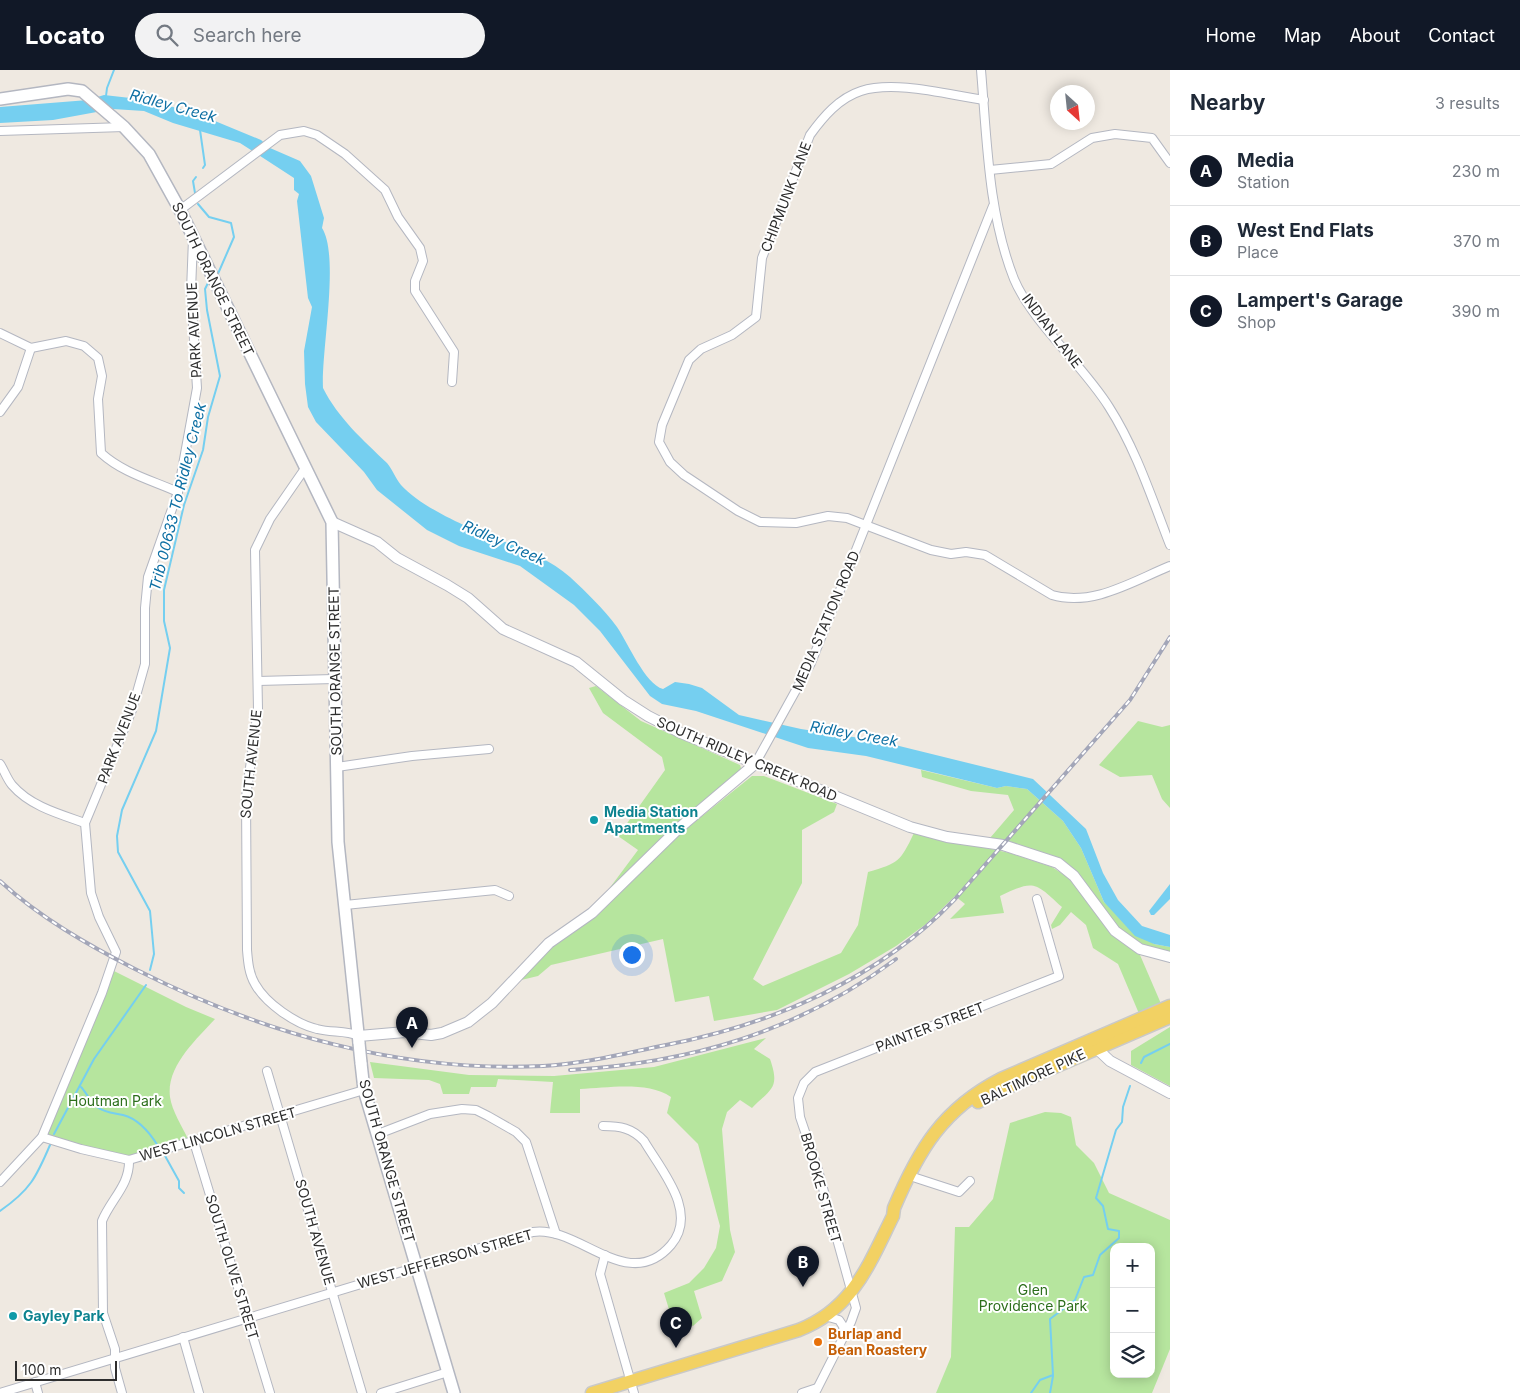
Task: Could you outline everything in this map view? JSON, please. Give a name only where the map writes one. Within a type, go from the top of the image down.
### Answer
[{"type":"main road","name":"SOUTH ORANGE STREET","points":[[0,99],[72,88],[82,91],[92,97],[124,127],[149,154],[193,236],[332,522],[338,842],[364,1090],[454,1393]]},
{"type":"main road","name":"BALTIMORE PIKE","points":[[893,1216],[900,1212],[916,1178],[940,1138],[972,1107],[992,1094],[1170,1006]]},
{"type":"main road","name":"BALTIMORE PIKE","points":[[893,1216],[894,1208],[918,1156],[934,1132],[953,1112],[994,1083],[1092,1044],[1170,1017]]},
{"type":"main road","points":[[592,1393],[633,1387],[799,1330],[825,1316],[852,1292],[862,1279],[893,1216]]},
{"type":"street","name":"INDIAN LANE","points":[[981,70],[993,206],[1015,281],[1033,310],[1109,406],[1133,453],[1170,545]]},
{"type":"street","name":"CHIPMUNK LANE","points":[[984,100],[902,88],[879,88],[861,91],[842,100],[821,120],[810,136],[762,258],[756,318],[732,336],[701,349],[689,360],[662,425],[659,442],[670,462],[684,475],[738,511],[760,522],[796,523],[828,516],[847,518],[951,554],[966,552],[985,555],[1052,595],[1071,600],[1090,598],[1170,566]]},
{"type":"street","points":[[0,131],[124,127]]},
{"type":"street","points":[[180,210],[274,140],[292,132],[304,131],[317,135],[345,154],[385,190],[398,217],[420,248],[423,261],[415,281],[415,292],[454,352],[452,382]]},
{"type":"street","points":[[990,170],[1051,164],[1092,138],[1115,134],[1152,138],[1170,163]]},
{"type":"street","name":"MEDIA STATION ROAD","points":[[359,1039],[405,1032],[431,1035],[442,1033],[468,1022],[492,1003],[549,943],[592,914],[678,830],[755,764],[811,663],[993,206]]},
{"type":"street","name":"PARK AVENUE","points":[[42,1137],[102,993],[116,952],[99,917],[91,893],[85,823],[132,710],[145,664],[145,608],[148,577],[178,492],[197,388],[191,291],[193,236]]},
{"type":"street","points":[[0,333],[31,348],[66,341],[84,346],[98,358],[102,376],[98,399],[101,453],[124,471],[178,492]]},
{"type":"street","points":[[0,412],[18,387],[31,348]]},
{"type":"street","name":"SOUTH AVENUE","points":[[306,467],[270,519],[255,550],[255,649],[258,709],[248,765],[245,822],[249,968],[255,984],[282,1011],[316,1029],[347,1031],[359,1039]]},
{"type":"street","name":"SOUTH RIDLEY CREEK ROAD","points":[[332,522],[377,542],[397,558],[468,598],[503,629],[576,662],[623,700],[648,716],[755,764],[910,826],[947,837],[1003,844],[1058,863],[1074,876],[1115,931],[1140,949],[1170,957]]},
{"type":"street","points":[[258,682],[334,679]]},
{"type":"street","points":[[337,767],[412,756],[489,749]]},
{"type":"street","points":[[0,764],[11,784],[29,799],[52,812],[85,823]]},
{"type":"street","points":[[345,905],[495,890],[508,896]]},
{"type":"street","name":"PAINTER STREET","points":[[804,1083],[815,1072],[1060,976],[1037,899]]},
{"type":"street","points":[[1092,1044],[1110,1061],[1170,1093]]},
{"type":"street","name":"SOUTH AVENUE","points":[[267,1071],[362,1393]]},
{"type":"street","name":"BROOKE STREET","points":[[804,1083],[798,1098],[800,1117],[856,1310],[816,1391]]},
{"type":"street","name":"WEST LINCOLN STREET","points":[[42,1137],[81,1149],[129,1160],[364,1090]]},
{"type":"street","points":[[378,1134],[444,1110],[476,1110],[488,1116],[516,1132],[526,1142],[556,1234]]},
{"type":"street","name":"WEST JEFFERSON STREET","points":[[0,1393],[533,1232],[556,1234],[605,1255],[632,1263],[654,1258],[675,1240],[680,1229],[682,1214],[674,1192],[644,1141],[626,1128],[603,1126]]},
{"type":"street","points":[[0,1182],[42,1137]]},
{"type":"street","name":"SOUTH OLIVE STREET","points":[[194,1142],[270,1393]]},
{"type":"street","points":[[122,1393],[115,1368],[116,1358],[103,1313],[102,1221],[108,1207],[124,1186],[130,1170],[129,1160]]},
{"type":"street","points":[[916,1178],[960,1192],[970,1181]]},
{"type":"street","points":[[605,1255],[600,1274],[633,1387]]},
{"type":"street","points":[[825,1316],[839,1320],[844,1334]]},
{"type":"street","points":[[183,1337],[199,1393]]},
{"type":"street","points":[[381,1393],[448,1372]]},
{"type":"street","points":[[34,1382],[38,1393]]},
{"type":"street","points":[[802,1393],[816,1391]]},
{"type":"green space","points":[[596,686],[641,721],[740,765],[742,771],[597,905],[638,850],[618,836],[665,770],[662,757],[603,713],[589,688]]},
{"type":"green space","points":[[1138,721],[1162,727],[1170,725],[1170,808],[1162,799],[1152,775],[1120,777],[1099,765]]},
{"type":"green space","points":[[921,770],[997,788],[1006,786],[1027,789],[1063,821],[1081,848],[1104,902],[1154,944],[1170,947],[1170,954],[1143,947],[1119,928],[1082,879],[1007,842],[990,838],[1014,810],[1008,795],[971,791],[922,777]]},
{"type":"green space","points":[[752,776],[764,776],[837,804],[834,812],[802,830],[802,883],[753,979],[763,986],[841,953],[858,925],[868,872],[897,860],[914,833],[1010,853],[1052,867],[1072,880],[1113,933],[1140,955],[1162,1006],[1140,1016],[1118,964],[1093,948],[1086,925],[1071,912],[1060,925],[1052,929],[1051,925],[1062,907],[1045,892],[1033,886],[1020,887],[1000,896],[1004,913],[950,919],[965,904],[955,896],[926,924],[896,946],[849,974],[777,1010],[714,1021],[709,996],[675,1002],[663,939],[551,965],[538,976],[517,981],[554,946],[597,916],[681,833]]},
{"type":"green space","name":"Houtman Park","points":[[110,969],[186,1007],[215,1019],[184,1054],[173,1075],[170,1086],[173,1108],[188,1139],[129,1160],[42,1137]]},
{"type":"green space","points":[[1170,1027],[1170,1086],[1131,1065],[1131,1051]]},
{"type":"green space","points":[[766,1038],[754,1049],[770,1059],[774,1076],[772,1087],[752,1108],[740,1100],[727,1112],[722,1129],[730,1230],[735,1252],[722,1281],[694,1291],[702,1318],[693,1326],[671,1316],[664,1293],[689,1283],[704,1268],[716,1248],[720,1226],[698,1144],[667,1113],[671,1097],[661,1092],[639,1087],[580,1089],[580,1113],[550,1113],[553,1082],[498,1079],[496,1087],[471,1087],[469,1094],[443,1094],[440,1084],[429,1080],[374,1078],[370,1062],[469,1075],[554,1076],[654,1067]]},
{"type":"green space","name":"Glen Providence Park","points":[[1045,1112],[1061,1113],[1071,1117],[1076,1145],[1094,1163],[1109,1193],[1170,1220],[1170,1349],[1152,1393],[936,1393],[951,1357],[955,1227],[969,1227],[993,1199],[1010,1123]]},
{"type":"water","name":"Ridley Creek","points":[[104,95],[148,100],[198,114],[261,140],[270,148],[300,161],[311,176],[324,218],[322,228],[327,241],[329,260],[330,281],[323,388],[344,419],[387,463],[407,491],[451,519],[534,554],[570,577],[595,601],[617,627],[637,662],[656,686],[663,689],[675,682],[689,684],[702,688],[739,715],[801,729],[879,741],[1033,779],[1086,829],[1103,873],[1118,900],[1142,926],[1170,935],[1170,947],[1154,944],[1135,936],[1104,902],[1081,848],[1063,821],[1027,789],[1006,786],[997,788],[866,756],[808,748],[696,711],[662,704],[650,696],[600,631],[574,605],[520,566],[459,546],[427,530],[377,490],[364,472],[316,422],[308,407],[304,351],[312,307],[308,298],[297,201],[299,194],[294,190],[294,178],[240,143],[173,123],[144,111],[113,109],[53,120],[0,123],[0,107],[88,100]]},
{"type":"water","points":[[1170,884],[1170,899],[1154,915],[1151,915],[1149,911]]},
{"type":"waterway","points":[[106,96],[114,70]]},
{"type":"waterway","name":"Trib 00633 To Ridley Creek","points":[[200,130],[205,165],[203,168]]},
{"type":"waterway","name":"Trib 00633 To Ridley Creek","points":[[195,193],[193,181],[196,177]]},
{"type":"waterway","name":"Trib 00633 To Ridley Creek","points":[[198,204],[209,217],[231,223],[234,237],[217,276]]},
{"type":"waterway","name":"Trib 00633 To Ridley Creek","points":[[150,970],[154,954],[150,911],[118,852],[117,836],[122,810],[156,731],[170,648],[164,621],[164,590],[184,505],[203,450],[208,417],[220,376],[207,310],[205,289],[208,283]]},
{"type":"waterway","name":"Trib 00633 To Ridley Creek","points":[[54,1134],[94,1059],[146,985]]},
{"type":"waterway","points":[[1141,1063],[1144,1057],[1170,1044]]},
{"type":"waterway","points":[[1031,1393],[1040,1380],[1053,1375],[1050,1319],[1075,1300],[1084,1277],[1093,1275],[1100,1255],[1119,1238],[1119,1231],[1108,1229],[1103,1206],[1096,1198],[1116,1130],[1122,1122],[1123,1107],[1130,1086]]},
{"type":"waterway","points":[[81,1087],[100,1109],[129,1117],[139,1123],[158,1146]]},
{"type":"waterway","name":"Trib 00633 To Ridley Creek","points":[[0,1211],[25,1190],[36,1175],[50,1145]]},
{"type":"waterway","points":[[164,1154],[179,1181],[179,1188],[184,1193]]},
{"type":"waterway","points":[[1050,1393],[1053,1376]]},
{"type":"railway","points":[[0,881],[31,907],[64,930],[135,969],[183,992],[282,1030],[333,1044],[437,1063],[543,1066],[589,1061],[620,1055],[706,1036],[746,1025],[784,1011],[858,975],[893,953],[955,899],[1130,700],[1170,637]]},
{"type":"railway","points":[[570,1070],[658,1060],[701,1051],[742,1039],[782,1024],[821,1006],[859,984],[896,959]]},
{"type":"place","name":"Media Station Apartments","points":[[594,820]]},
{"type":"place","name":"Media","points":[[412,1048]]},
{"type":"place","name":"West End Flats","points":[[803,1287]]},
{"type":"place","name":"Gayley Park","points":[[13,1316]]},
{"type":"place","name":"Burlap and Bean Roastery","points":[[818,1342]]},
{"type":"place","name":"Lampert's Garage","points":[[676,1348]]}]
